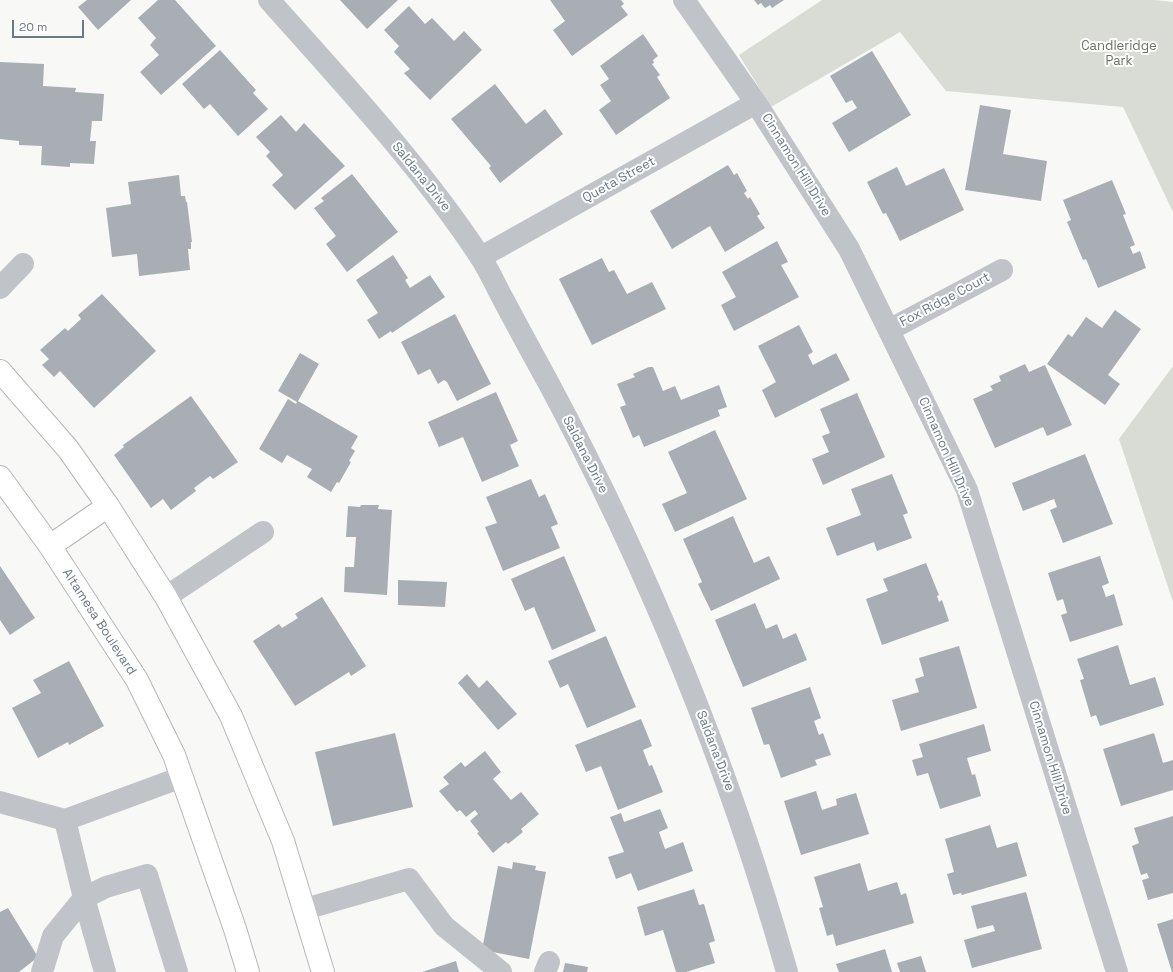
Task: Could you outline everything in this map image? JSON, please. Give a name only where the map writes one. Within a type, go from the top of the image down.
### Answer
[{"type":"main road","points":[[0,371],[68,449],[108,506],[166,596],[232,716],[283,841],[323,972]]},
{"type":"main road","name":"Altamesa Boulevard","points":[[0,477],[50,546],[137,680],[174,755],[235,929],[248,972]]},
{"type":"main road","points":[[50,546],[108,506]]},
{"type":"street","name":"Saldana Drive","points":[[269,0],[380,125],[453,217],[481,257],[566,417],[634,552],[694,695],[747,839],[787,972]]},
{"type":"street","name":"Cinnamon Hill Drive","points":[[684,0],[756,103],[849,250],[967,490],[1117,972]]},
{"type":"street","name":"Queta Street","points":[[481,257],[756,103]]},
{"type":"street","points":[[0,288],[23,264]]},
{"type":"street","name":"Fox Ridge Court","points":[[889,330],[1002,270]]},
{"type":"street","points":[[166,596],[262,532]]},
{"type":"street","points":[[0,802],[66,820],[182,777]]},
{"type":"street","points":[[66,820],[84,898],[106,972]]},
{"type":"street","points":[[42,972],[53,936],[84,898],[106,887],[147,876],[177,972]]},
{"type":"street","points":[[305,909],[409,879],[444,926],[501,972]]},
{"type":"green space","name":"Candleridge Park","points":[[822,0],[1154,0],[1173,2],[1173,212],[1123,107],[946,91],[900,32],[771,107],[739,55]]},
{"type":"green space","points":[[1173,366],[1173,602],[1119,439]]},
{"type":"building","points":[[87,0],[131,0],[98,30],[78,7]]},
{"type":"building","points":[[158,0],[175,0],[216,46],[161,95],[140,72],[159,55],[150,45],[156,38],[138,18]]},
{"type":"building","points":[[340,0],[398,0],[367,29]]},
{"type":"building","points":[[550,0],[621,0],[624,4],[621,6],[628,15],[572,56],[553,30],[565,21]]},
{"type":"building","points":[[754,0],[784,0],[772,8],[770,5],[765,8],[761,3],[758,5]]},
{"type":"building","points":[[409,6],[425,24],[432,18],[454,41],[464,31],[482,50],[430,100],[404,73],[410,69],[394,52],[399,46],[384,30]]},
{"type":"building","points":[[643,34],[658,56],[653,60],[654,63],[652,64],[660,75],[657,77],[670,98],[616,135],[599,110],[611,101],[600,85],[609,79],[600,66]]},
{"type":"building","points":[[220,50],[256,90],[253,93],[268,109],[238,136],[210,104],[204,109],[182,84]]},
{"type":"building","points":[[872,51],[911,115],[849,152],[832,123],[857,108],[852,100],[846,103],[830,76]]},
{"type":"building","points":[[0,62],[44,64],[43,86],[76,88],[75,92],[104,94],[102,121],[92,121],[90,141],[96,141],[94,164],[70,163],[70,167],[41,165],[42,146],[19,145],[19,141],[0,139]]},
{"type":"building","points":[[495,84],[526,124],[545,109],[563,134],[500,183],[489,168],[491,166],[451,119]]},
{"type":"building","points":[[980,105],[1011,110],[1003,154],[1047,161],[1041,201],[965,190]]},
{"type":"building","points":[[281,115],[296,132],[304,123],[345,166],[295,210],[272,185],[283,175],[266,156],[270,152],[256,137]]},
{"type":"building","points":[[728,165],[734,175],[737,173],[747,191],[744,193],[748,199],[750,197],[760,214],[757,216],[765,228],[725,252],[710,226],[672,249],[650,211]]},
{"type":"building","points":[[897,167],[906,186],[944,168],[964,210],[900,241],[886,213],[883,214],[867,182]]},
{"type":"building","points":[[352,174],[398,232],[347,272],[326,244],[336,236],[314,208],[324,201],[321,198]]},
{"type":"building","points":[[179,175],[181,196],[185,196],[187,202],[192,242],[191,249],[188,249],[190,270],[139,276],[137,254],[112,257],[106,208],[131,204],[128,182]]},
{"type":"building","points":[[1112,180],[1126,214],[1123,215],[1135,245],[1130,247],[1133,254],[1140,251],[1146,268],[1098,288],[1086,259],[1083,260],[1067,222],[1071,220],[1063,200]]},
{"type":"building","points":[[777,241],[788,262],[781,265],[799,297],[734,331],[721,305],[736,297],[722,272]]},
{"type":"building","points":[[393,255],[408,278],[405,280],[410,288],[430,275],[445,297],[392,333],[391,331],[379,339],[367,320],[378,313],[356,280]]},
{"type":"building","points":[[602,258],[609,272],[614,270],[627,294],[652,282],[666,309],[592,345],[559,279]]},
{"type":"building","points":[[102,294],[156,351],[94,408],[60,371],[54,377],[42,365],[49,359],[40,350],[65,328],[68,331],[81,319],[78,315]]},
{"type":"building","points":[[1115,310],[1141,329],[1108,375],[1120,384],[1105,405],[1047,364],[1068,334],[1072,337],[1086,317],[1102,328]]},
{"type":"building","points":[[455,314],[491,384],[457,401],[447,382],[444,380],[438,384],[430,369],[418,375],[401,342]]},
{"type":"building","points":[[799,325],[813,352],[808,355],[813,365],[836,353],[850,380],[775,418],[762,390],[776,382],[758,346]]},
{"type":"building","points":[[300,353],[319,364],[298,401],[358,436],[351,448],[355,451],[349,461],[351,462],[339,483],[337,482],[331,492],[307,477],[312,469],[287,455],[282,463],[259,449],[288,399],[296,404],[297,402],[278,391]]},
{"type":"building","points":[[1025,364],[1029,372],[1045,365],[1072,425],[1047,436],[1043,427],[995,448],[973,399],[993,390],[990,386],[1001,381],[999,376]]},
{"type":"building","points":[[649,367],[653,367],[663,391],[675,386],[681,400],[719,385],[727,407],[718,410],[720,416],[644,447],[639,435],[633,438],[620,407],[626,405],[617,384],[635,377],[633,374]]},
{"type":"building","points":[[496,392],[518,441],[510,445],[519,466],[482,482],[463,437],[439,447],[428,422]]},
{"type":"building","points":[[857,393],[885,457],[823,485],[812,459],[829,452],[822,436],[830,433],[820,409]]},
{"type":"building","points":[[191,396],[238,462],[213,479],[210,476],[194,488],[196,491],[171,510],[163,499],[151,508],[114,455],[124,447],[123,445]]},
{"type":"building","points":[[715,430],[747,499],[675,532],[662,504],[687,493],[668,452]]},
{"type":"building","points":[[1085,454],[1113,524],[1063,543],[1050,510],[1057,507],[1054,499],[1023,511],[1012,483]]},
{"type":"building","points":[[892,474],[908,513],[903,515],[912,538],[877,551],[874,542],[837,556],[826,528],[861,515],[851,489]]},
{"type":"building","points":[[531,479],[539,497],[545,494],[558,524],[551,527],[560,548],[503,571],[485,527],[497,523],[486,497]]},
{"type":"building","points":[[361,505],[379,505],[378,509],[392,510],[387,595],[344,592],[345,567],[354,567],[356,537],[346,537],[348,506],[360,507]]},
{"type":"building","points":[[733,516],[754,563],[769,556],[780,579],[711,611],[698,584],[702,582],[683,539]]},
{"type":"building","points":[[564,556],[596,631],[552,650],[534,607],[525,611],[511,579]]},
{"type":"building","points":[[1100,556],[1109,583],[1102,586],[1106,597],[1114,594],[1123,625],[1070,642],[1061,615],[1067,613],[1063,599],[1057,601],[1048,573]]},
{"type":"building","points":[[926,563],[939,595],[937,596],[939,602],[942,600],[949,621],[882,645],[866,599],[888,591],[883,579]]},
{"type":"building","points":[[0,566],[35,618],[10,635],[0,620]]},
{"type":"building","points":[[398,580],[447,582],[445,607],[398,605]]},
{"type":"building","points":[[322,597],[366,666],[351,676],[349,672],[295,706],[253,641],[279,624],[282,628],[298,618],[295,614]]},
{"type":"building","points":[[755,603],[766,629],[777,624],[783,639],[796,633],[807,660],[743,687],[715,620]]},
{"type":"building","points":[[606,636],[636,707],[587,728],[568,684],[560,688],[548,661]]},
{"type":"building","points":[[1118,645],[1130,685],[1155,677],[1164,705],[1100,726],[1096,715],[1091,717],[1080,680],[1084,679],[1077,659]]},
{"type":"building","points":[[959,646],[977,708],[901,731],[892,700],[919,692],[915,679],[924,676],[919,658]]},
{"type":"building","points":[[69,661],[104,726],[69,745],[68,742],[38,758],[12,708],[41,693],[33,680]]},
{"type":"building","points":[[467,674],[479,688],[487,680],[517,714],[498,730],[458,683]]},
{"type":"building","points":[[810,687],[821,718],[814,721],[819,735],[823,733],[831,755],[815,760],[817,765],[781,778],[769,744],[764,745],[751,708]]},
{"type":"building","points":[[641,719],[652,746],[643,750],[649,766],[652,765],[663,792],[618,810],[601,766],[586,772],[575,745]]},
{"type":"building","points":[[984,724],[991,751],[967,758],[972,775],[975,774],[981,796],[940,809],[928,773],[917,776],[912,760],[923,757],[919,744]]},
{"type":"building","points":[[395,733],[413,807],[333,826],[315,752]]},
{"type":"building","points":[[1154,733],[1163,763],[1173,760],[1173,790],[1121,806],[1103,749]]},
{"type":"building","points":[[485,751],[501,772],[493,779],[511,800],[521,792],[539,814],[521,829],[523,832],[508,844],[506,842],[493,853],[477,833],[479,832],[470,821],[478,814],[475,810],[466,817],[460,810],[457,812],[439,791],[449,784],[443,777],[461,762],[465,767]]},
{"type":"building","points":[[816,791],[822,810],[837,805],[836,799],[856,793],[869,834],[801,855],[784,801]]},
{"type":"building","points":[[660,809],[668,828],[659,832],[665,849],[683,842],[693,871],[638,891],[631,873],[616,879],[608,857],[624,852],[610,817],[621,813],[624,822]]},
{"type":"building","points":[[1173,816],[1173,893],[1148,900],[1142,880],[1149,878],[1147,873],[1141,875],[1132,846],[1139,843],[1134,828]]},
{"type":"building","points":[[990,825],[997,848],[1017,842],[1027,876],[962,895],[961,893],[953,895],[947,874],[954,872],[945,839]]},
{"type":"building","points":[[513,862],[536,866],[535,870],[546,872],[529,959],[482,950],[498,866],[512,869]]},
{"type":"building","points":[[860,863],[868,891],[897,882],[901,895],[906,893],[914,923],[836,946],[833,934],[827,936],[819,908],[823,907],[814,877]]},
{"type":"building","points":[[694,889],[699,905],[704,904],[715,941],[709,943],[715,963],[686,972],[676,972],[663,930],[645,936],[637,907]]},
{"type":"building","points":[[1026,892],[1042,949],[972,968],[964,940],[995,931],[993,925],[977,929],[971,906]]},
{"type":"building","points":[[8,908],[38,957],[19,972],[0,972],[0,912]]},
{"type":"building","points":[[1173,919],[1173,972],[1172,972],[1157,924]]},
{"type":"building","points":[[885,949],[892,972],[839,972],[836,964]]},
{"type":"building","points":[[921,956],[926,972],[900,972],[897,963]]},
{"type":"building","points":[[456,961],[459,972],[422,972]]},
{"type":"building","points":[[565,963],[588,967],[587,972],[563,972]]}]
